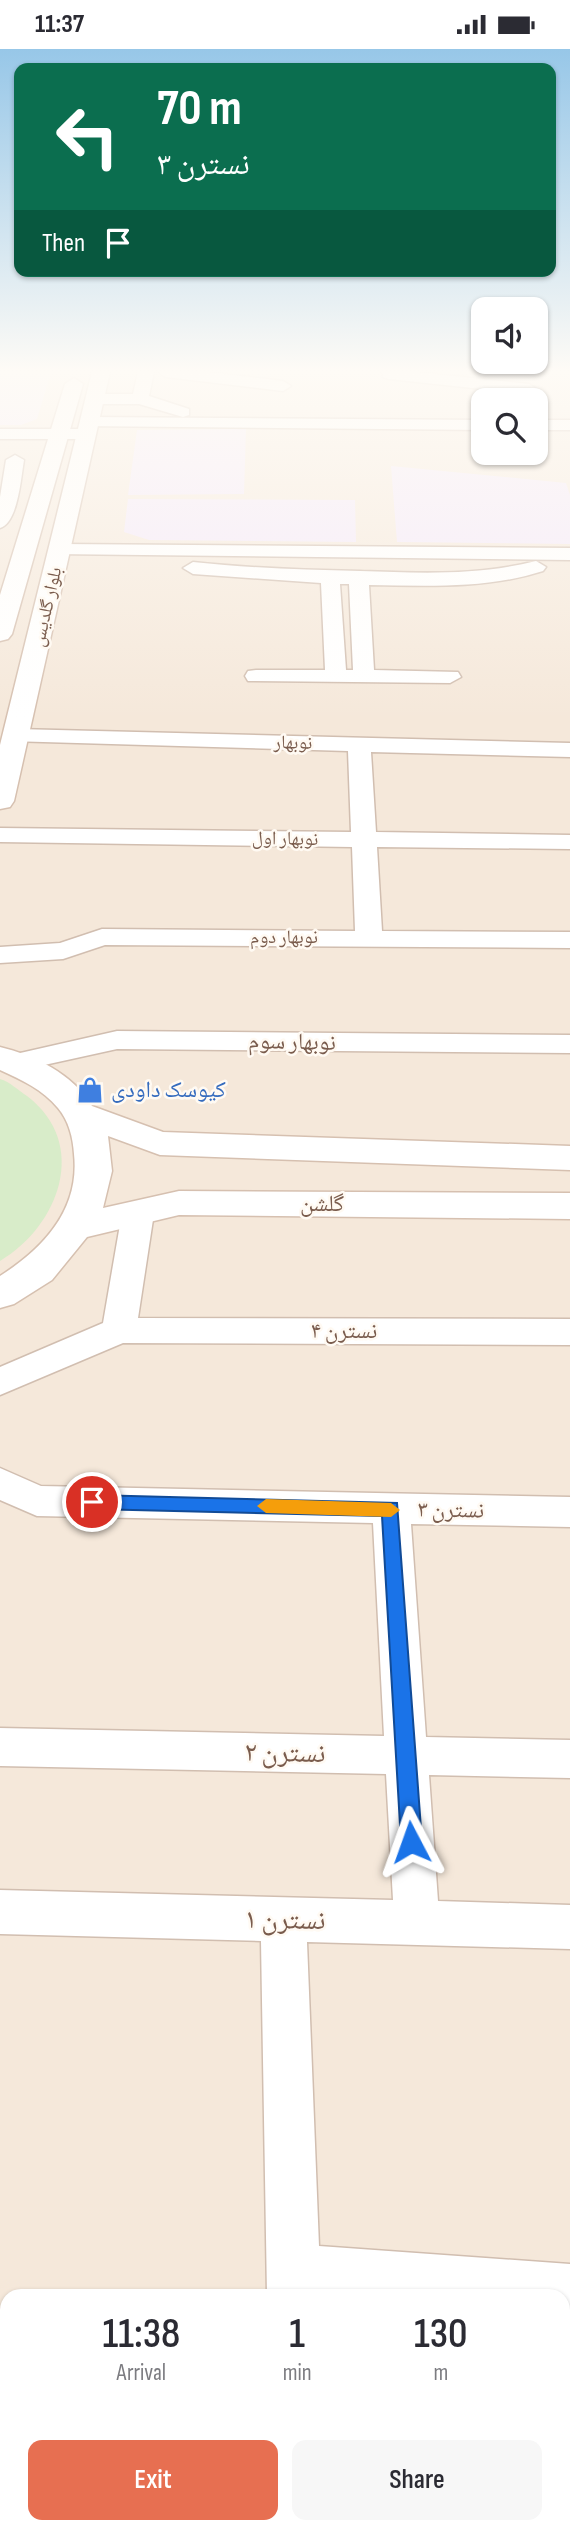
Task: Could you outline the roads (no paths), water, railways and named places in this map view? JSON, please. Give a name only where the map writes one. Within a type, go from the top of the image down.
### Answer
[{"type":"main road","name":"بلوار گلدیس","points":[[0,634],[43,488]]},
{"type":"main road","name":"بلوار گلدیس","points":[[0,801],[12,724],[74,488]]},
{"type":"main road","points":[[0,549],[60,550]]},
{"type":"main road","points":[[0,1294],[47,1261],[76,1227],[94,1188],[95,1149],[81,1114],[55,1084],[6,1056]]},
{"type":"main road","points":[[81,1114],[160,1143],[570,1158]]},
{"type":"main road","name":"گلشن","points":[[76,1227],[179,1203],[570,1206]]},
{"type":"street","points":[[0,522],[11,488]]},
{"type":"street","points":[[60,550],[562,554]]},
{"type":"street","points":[[157,550],[181,567],[252,576],[480,579],[532,570],[562,554]]},
{"type":"street","points":[[330,577],[336,676]]},
{"type":"street","points":[[359,577],[364,676]]},
{"type":"street","points":[[256,676],[450,677]]},
{"type":"street","name":"نوبهار","points":[[12,724],[359,744],[570,750]]},
{"type":"street","points":[[359,744],[369,937]]},
{"type":"street","name":"نوبهار اول","points":[[0,835],[570,842]]},
{"type":"street","name":"نوبهار دوم","points":[[0,955],[63,951],[102,937],[570,940]]},
{"type":"street","name":"نوبهار سوم","points":[[6,1056],[117,1040],[570,1044]]},
{"type":"street","points":[[0,1381],[119,1330],[138,1213]]},
{"type":"street","name":"نسترن ۴","points":[[119,1330],[570,1332]]},
{"type":"street","name":"نسترن ۳","points":[[0,1483],[37,1501],[570,1512]]},
{"type":"street","points":[[391,1509],[417,1923]]},
{"type":"street","name":"نسترن ۲","points":[[0,1747],[570,1759]]},
{"type":"street","name":"نسترن ۱","points":[[0,1912],[570,1927]]},
{"type":"street","points":[[283,1920],[293,2283],[530,2289]]},
{"type":"place","name":"کیوسک داودی","points":[[90,1090]]}]
